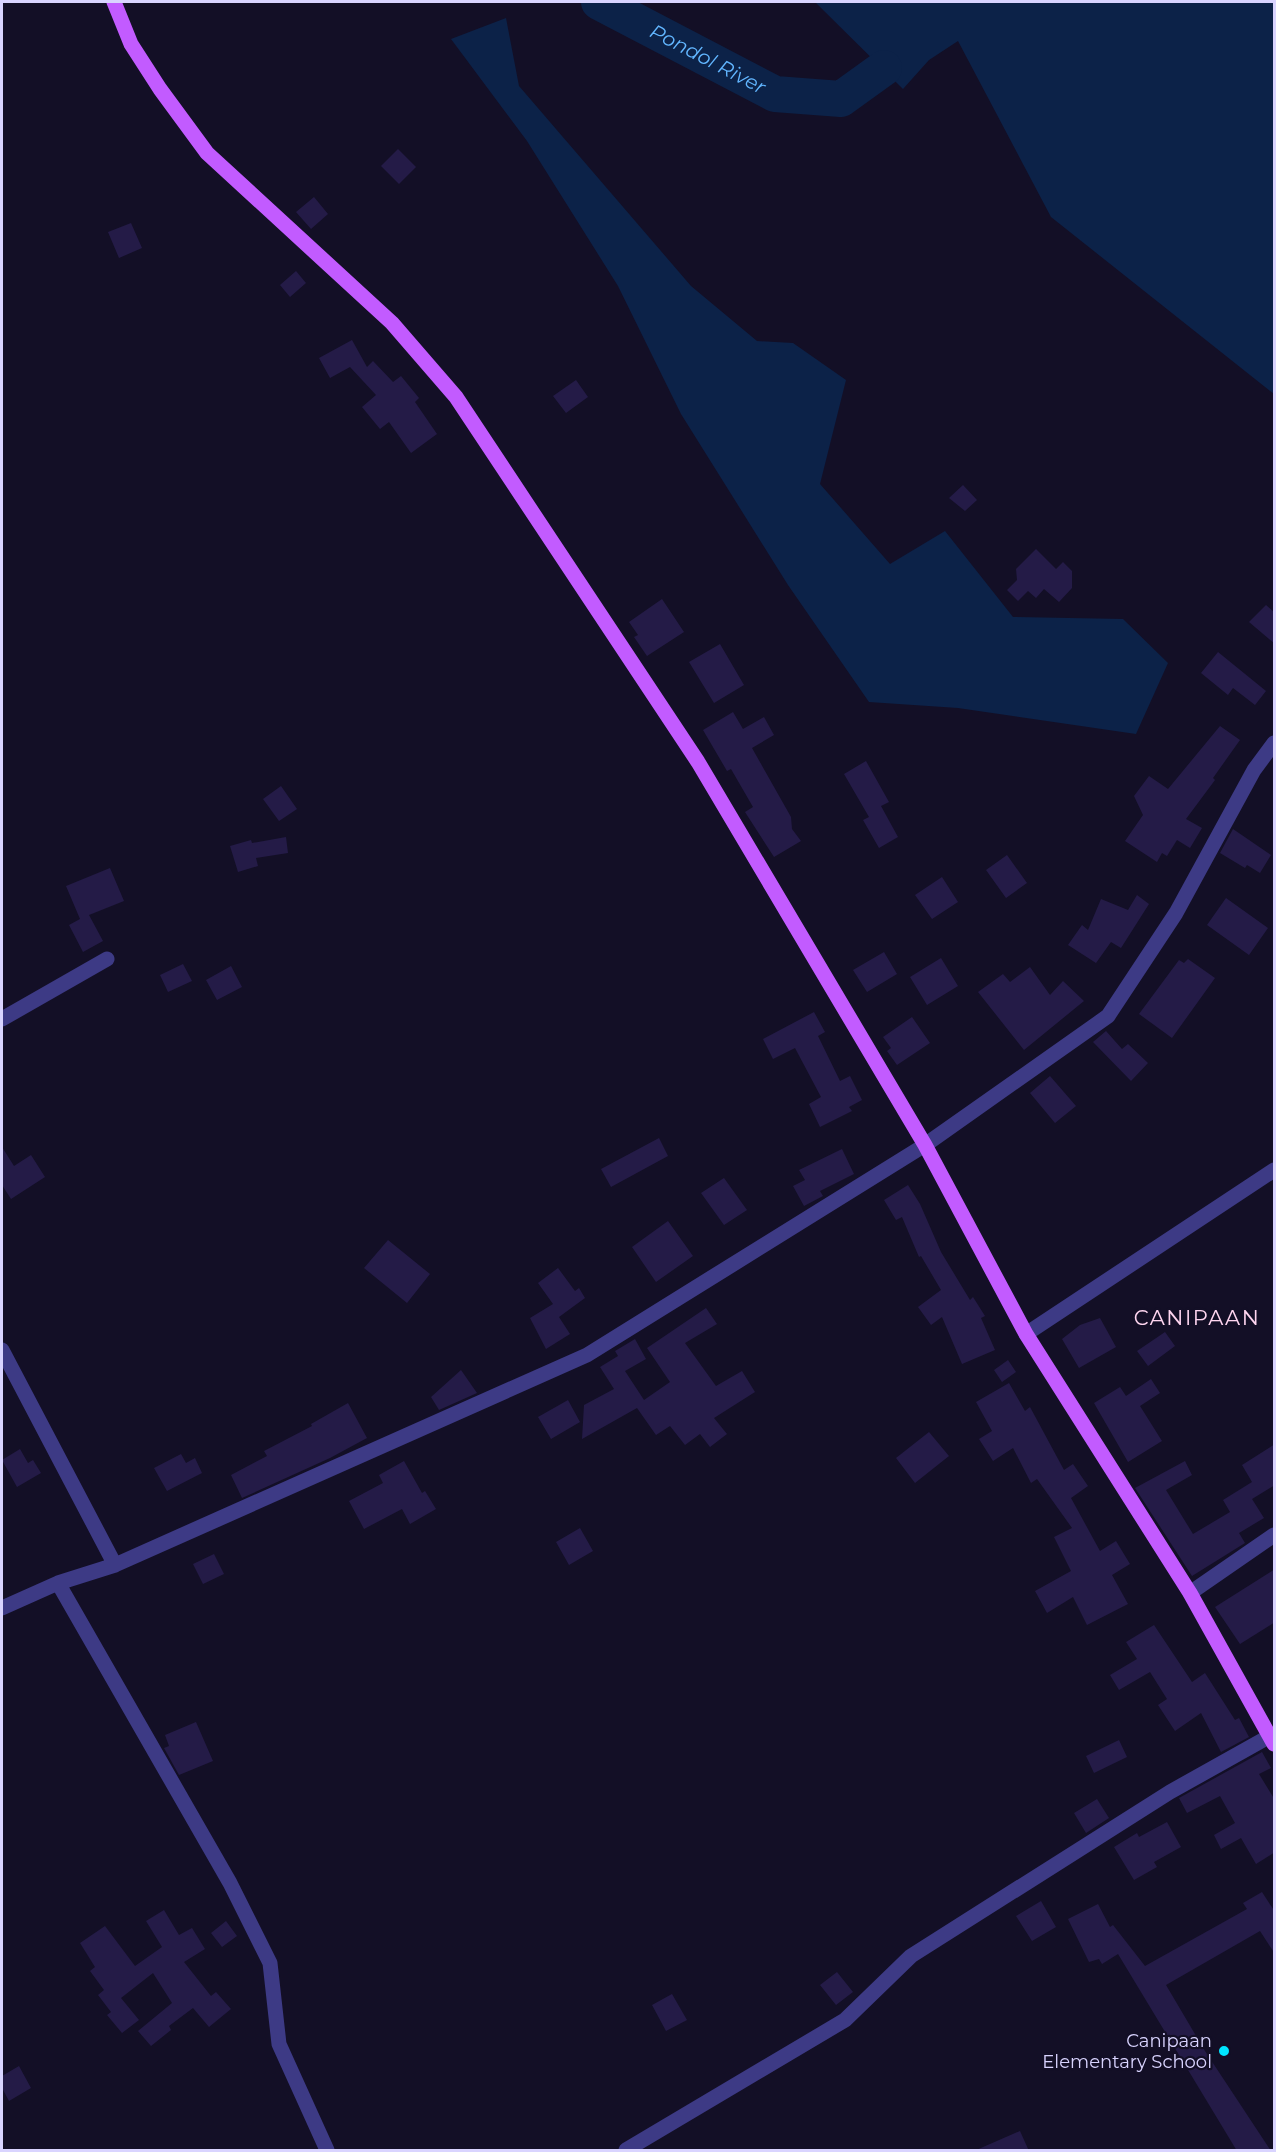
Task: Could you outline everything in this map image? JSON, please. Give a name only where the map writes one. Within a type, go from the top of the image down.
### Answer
[{"type":"main road","points":[[114,2],[131,44],[160,90],[207,153],[392,323],[456,397],[698,762],[926,1145],[1026,1334],[1190,1593],[1272,1740]]},
{"type":"street","points":[[2,1608],[58,1583],[115,1565],[587,1355],[926,1145],[1108,1016],[1176,913],[1254,770],[1275,743]]},
{"type":"street","points":[[2,1019],[108,959]]},
{"type":"street","points":[[1026,1334],[1275,1170]]},
{"type":"street","points":[[2,1350],[115,1565]]},
{"type":"street","points":[[1190,1593],[1275,1535]]},
{"type":"street","points":[[58,1583],[230,1883],[270,1963],[279,2044],[327,2151]]},
{"type":"street","points":[[626,2151],[845,2020],[911,1956],[1170,1792],[1272,1740]]},
{"type":"water","points":[[815,2],[1274,2],[1274,394],[1051,217],[958,41],[929,60],[903,89]]},
{"type":"water","points":[[506,18],[519,86],[691,286],[757,341],[793,343],[846,380],[820,484],[890,564],[945,531],[1013,617],[1123,619],[1168,663],[1136,734],[958,708],[869,702],[788,585],[681,414],[618,286],[527,141],[451,39]]},
{"type":"building","points":[[398,149],[416,167],[399,184],[381,166]]},
{"type":"building","points":[[314,197],[328,214],[311,229],[296,212]]},
{"type":"building","points":[[131,223],[142,248],[119,258],[108,232]]},
{"type":"building","points":[[296,271],[306,283],[290,297],[280,285]]},
{"type":"building","points":[[352,340],[367,367],[373,361],[393,382],[401,376],[419,398],[415,402],[437,434],[411,453],[389,422],[380,429],[362,407],[376,395],[350,367],[330,378],[319,358]]},
{"type":"building","points":[[576,380],[588,397],[566,413],[553,396]]},
{"type":"building","points":[[963,485],[977,500],[965,511],[949,498]]},
{"type":"building","points":[[1036,549],[1056,569],[1063,562],[1072,571],[1072,588],[1059,602],[1044,589],[1036,598],[1028,591],[1018,601],[1007,590],[1017,580],[1016,569]]},
{"type":"building","points":[[662,599],[684,632],[647,656],[634,637],[638,635],[629,622]]},
{"type":"building","points":[[1266,605],[1275,613],[1275,644],[1249,622]]},
{"type":"building","points":[[720,644],[744,685],[714,703],[689,662]]},
{"type":"building","points":[[1218,652],[1266,691],[1255,705],[1233,688],[1228,695],[1201,673]]},
{"type":"building","points":[[733,712],[743,729],[764,717],[774,735],[752,748],[791,817],[792,829],[801,841],[774,857],[745,812],[753,807],[731,769],[727,771],[703,730]]},
{"type":"building","points":[[1220,726],[1240,740],[1213,778],[1215,780],[1186,819],[1202,828],[1190,848],[1177,840],[1167,856],[1162,853],[1157,862],[1125,841],[1143,815],[1134,796],[1149,776],[1168,789]]},
{"type":"building","points":[[866,761],[889,802],[881,806],[898,837],[879,848],[863,820],[869,817],[844,774]]},
{"type":"building","points":[[281,786],[297,809],[279,821],[263,799]]},
{"type":"building","points":[[1233,829],[1271,855],[1260,873],[1247,865],[1245,868],[1220,853]]},
{"type":"building","points":[[286,837],[288,853],[256,858],[258,866],[238,872],[230,846],[251,840],[252,843]]},
{"type":"building","points":[[1007,855],[1027,883],[1006,898],[986,870]]},
{"type":"building","points":[[110,868],[124,901],[89,915],[103,941],[83,952],[69,925],[80,919],[66,886]]},
{"type":"building","points":[[942,877],[958,902],[932,919],[915,895]]},
{"type":"building","points":[[1137,895],[1149,904],[1121,948],[1111,942],[1096,963],[1068,945],[1082,925],[1088,930],[1101,899],[1128,910]]},
{"type":"building","points":[[1226,898],[1268,928],[1249,955],[1207,925]]},
{"type":"building","points":[[884,952],[897,974],[867,992],[853,970]]},
{"type":"building","points":[[941,958],[958,986],[927,1005],[910,977]]},
{"type":"building","points":[[1188,959],[1215,978],[1172,1038],[1139,1014],[1179,960],[1184,963]]},
{"type":"building","points":[[183,964],[192,981],[168,992],[160,975]]},
{"type":"building","points":[[231,966],[242,987],[217,1000],[206,980]]},
{"type":"building","points":[[1030,967],[1050,995],[1063,981],[1084,1001],[1024,1050],[978,992],[1003,974],[1010,982]]},
{"type":"building","points":[[814,1012],[825,1032],[818,1036],[840,1081],[850,1076],[862,1100],[849,1107],[852,1111],[820,1127],[809,1104],[821,1097],[795,1048],[773,1059],[763,1039]]},
{"type":"building","points":[[912,1017],[930,1043],[897,1065],[887,1051],[891,1048],[883,1037]]},
{"type":"building","points":[[1106,1031],[1122,1049],[1128,1044],[1148,1063],[1131,1081],[1093,1042]]},
{"type":"building","points":[[1050,1076],[1076,1106],[1055,1123],[1030,1093]]},
{"type":"building","points":[[659,1138],[668,1156],[611,1187],[601,1169]]},
{"type":"building","points":[[2,1147],[14,1166],[31,1155],[45,1177],[11,1199],[2,1185]]},
{"type":"building","points":[[842,1149],[854,1174],[820,1191],[823,1196],[804,1206],[793,1186],[805,1180],[799,1170]]},
{"type":"building","points":[[724,1178],[747,1210],[724,1225],[701,1193]]},
{"type":"building","points":[[908,1185],[920,1204],[941,1252],[970,1300],[973,1297],[985,1316],[981,1318],[995,1350],[962,1364],[942,1317],[931,1325],[918,1307],[941,1290],[921,1256],[919,1257],[902,1217],[896,1220],[884,1200]]},
{"type":"building","points":[[668,1221],[693,1256],[656,1282],[632,1247]]},
{"type":"building","points":[[388,1240],[430,1274],[407,1303],[364,1268]]},
{"type":"building","points":[[558,1268],[575,1291],[579,1288],[585,1298],[559,1317],[570,1334],[546,1349],[530,1318],[553,1304],[538,1283]]},
{"type":"building","points":[[706,1308],[717,1324],[685,1343],[716,1386],[742,1371],[755,1392],[714,1418],[727,1434],[710,1447],[700,1434],[685,1445],[670,1426],[656,1435],[637,1408],[582,1439],[584,1405],[614,1389],[600,1367],[618,1356],[615,1351],[635,1339],[646,1359],[625,1371],[644,1400],[670,1382],[647,1348]]},
{"type":"building","points":[[1100,1318],[1116,1347],[1079,1368],[1062,1339],[1080,1325]]},
{"type":"building","points":[[1165,1332],[1175,1346],[1148,1366],[1137,1351]]},
{"type":"building","points":[[1008,1360],[1016,1372],[1002,1382],[994,1370]]},
{"type":"building","points":[[461,1370],[477,1393],[439,1410],[431,1397]]},
{"type":"building","points":[[1151,1379],[1160,1393],[1140,1406],[1162,1441],[1128,1462],[1094,1403],[1120,1387],[1126,1396]]},
{"type":"building","points":[[1009,1383],[1025,1411],[1030,1407],[1064,1470],[1073,1464],[1088,1486],[1071,1498],[1100,1551],[1116,1541],[1130,1564],[1112,1575],[1128,1604],[1087,1625],[1073,1597],[1047,1613],[1035,1591],[1071,1571],[1054,1537],[1072,1528],[1037,1479],[1031,1483],[1013,1448],[993,1461],[979,1439],[992,1431],[976,1402]]},
{"type":"building","points":[[568,1400],[580,1422],[551,1439],[538,1417]]},
{"type":"building","points":[[348,1403],[367,1438],[330,1458],[242,1498],[231,1475],[267,1456],[264,1451],[312,1426],[311,1424]]},
{"type":"building","points":[[929,1432],[949,1456],[915,1483],[896,1458]]},
{"type":"building","points":[[1275,1444],[1275,1485],[1252,1499],[1264,1518],[1239,1533],[1245,1543],[1192,1576],[1135,1488],[1185,1461],[1192,1475],[1166,1490],[1193,1534],[1230,1512],[1223,1500],[1252,1482],[1242,1465]]},
{"type":"building","points":[[20,1449],[28,1463],[33,1460],[41,1473],[17,1487],[2,1460]]},
{"type":"building","points":[[181,1454],[186,1463],[195,1458],[202,1473],[167,1491],[154,1468]]},
{"type":"building","points":[[404,1461],[422,1493],[425,1491],[436,1509],[410,1524],[402,1509],[364,1529],[349,1501],[383,1483],[379,1475]]},
{"type":"building","points":[[580,1528],[593,1551],[569,1565],[556,1542]]},
{"type":"building","points":[[214,1554],[224,1574],[203,1584],[193,1564]]},
{"type":"building","points":[[1275,1569],[1275,1622],[1240,1644],[1215,1607]]},
{"type":"building","points":[[1154,1625],[1192,1682],[1205,1673],[1235,1720],[1239,1718],[1249,1737],[1221,1752],[1201,1713],[1175,1731],[1158,1705],[1167,1699],[1150,1672],[1119,1690],[1110,1675],[1137,1659],[1126,1642]]},
{"type":"building","points":[[196,1722],[213,1761],[179,1775],[164,1748],[169,1746],[165,1735]]},
{"type":"building","points":[[1119,1740],[1127,1757],[1094,1773],[1086,1756]]},
{"type":"building","points":[[1262,1752],[1271,1768],[1259,1774],[1275,1800],[1275,1852],[1256,1864],[1241,1838],[1221,1849],[1214,1835],[1235,1823],[1220,1796],[1187,1813],[1179,1798]]},
{"type":"building","points":[[1097,1799],[1109,1818],[1086,1833],[1074,1813]]},
{"type":"building","points":[[1167,1822],[1181,1847],[1154,1862],[1157,1867],[1134,1880],[1114,1847],[1137,1833],[1139,1837]]},
{"type":"building","points":[[1262,1892],[1275,1912],[1275,1954],[1260,1931],[1166,1985],[1205,2051],[1271,2151],[1237,2151],[1118,1954],[1102,1964],[1099,1959],[1089,1962],[1068,1919],[1098,1904],[1110,1927],[1113,1925],[1145,1966],[1247,1909],[1243,1903]]},
{"type":"building","points":[[1041,1901],[1056,1927],[1032,1941],[1016,1916]]},
{"type":"building","points":[[164,1910],[179,1935],[192,1928],[205,1949],[184,1962],[211,1996],[216,1992],[231,2009],[209,2027],[193,2008],[169,2026],[171,2030],[151,2046],[138,2031],[172,2003],[153,1973],[121,1998],[139,2020],[122,2033],[107,2015],[111,2012],[98,1995],[104,1990],[90,1971],[95,1967],[80,1943],[105,1926],[135,1966],[162,1947],[146,1921]]},
{"type":"building","points":[[226,1921],[237,1936],[222,1947],[211,1933]]},
{"type":"building","points":[[837,1972],[853,1992],[836,2005],[820,1985]]},
{"type":"building","points":[[672,1994],[687,2020],[666,2031],[652,2005]]},
{"type":"building","points":[[19,2066],[31,2088],[9,2101],[2,2088],[2,2076]]},
{"type":"building","points":[[1020,2131],[1029,2151],[974,2151]]},
{"type":"waterway","name":"Pondol River","points":[[599,2],[775,94],[841,99],[884,68]]},
{"type":"place","name":"Canipaan Elementary School","points":[[1224,2051]]},
{"type":"district","name":"CANIPAAN","points":[[1197,1317]]}]
